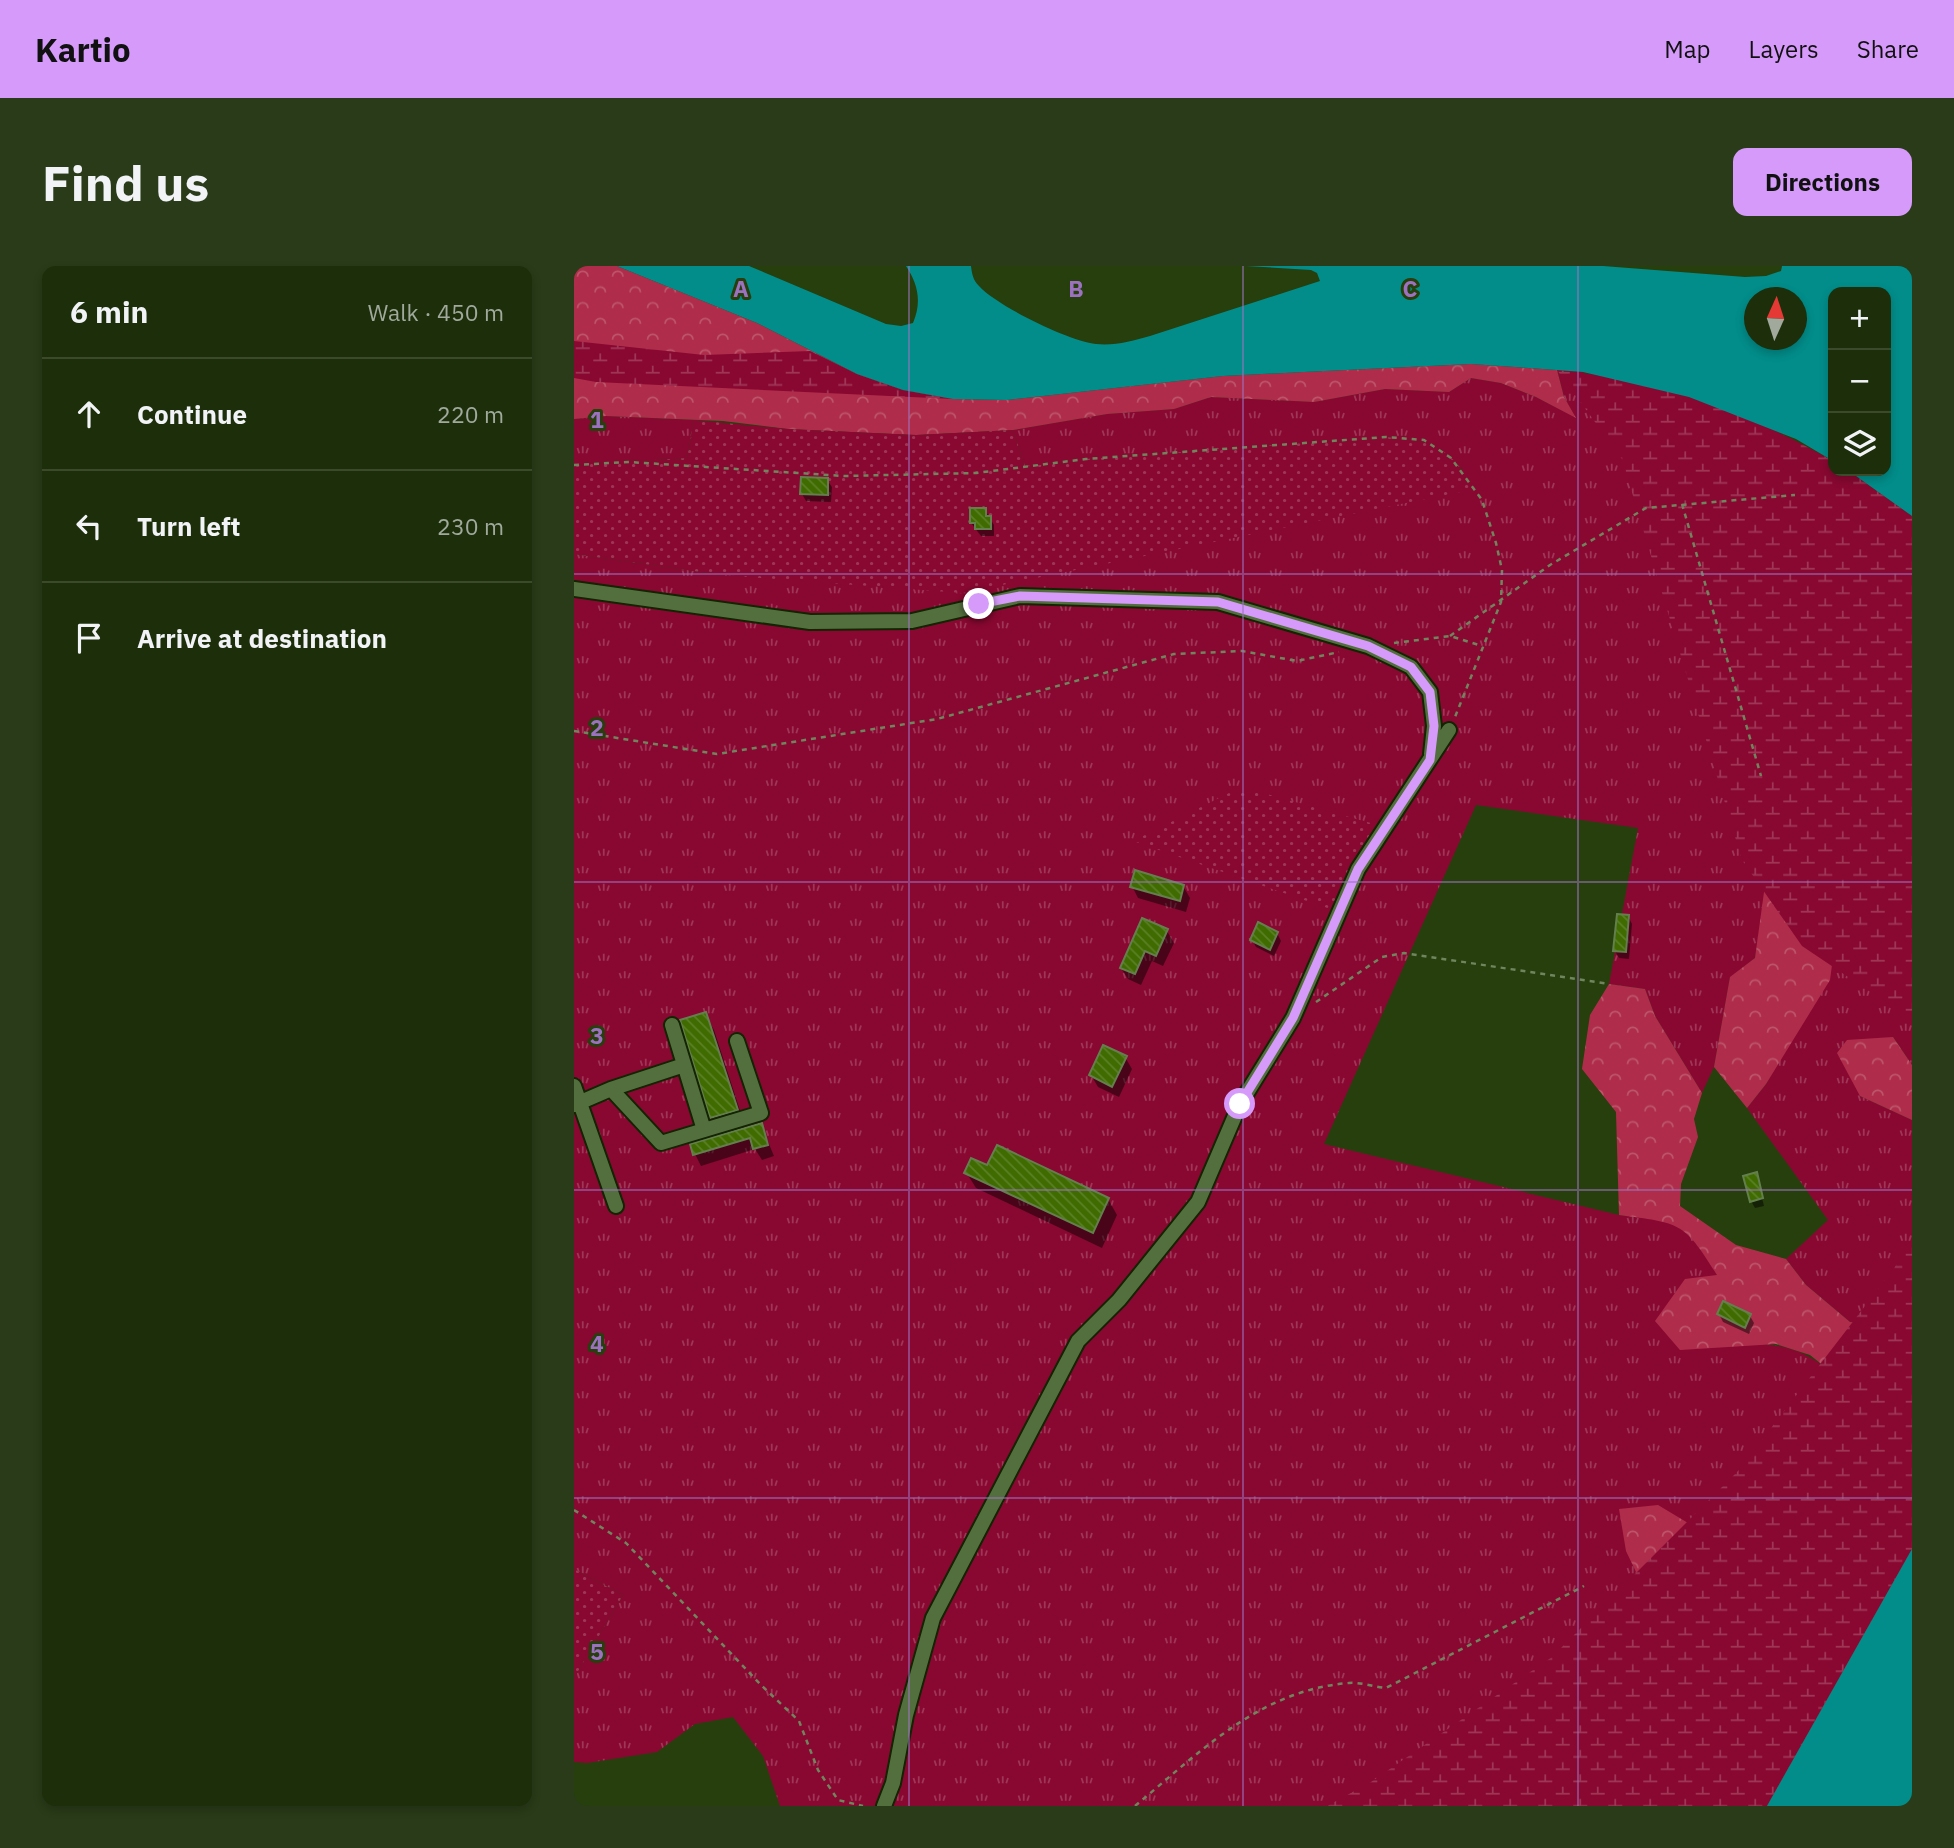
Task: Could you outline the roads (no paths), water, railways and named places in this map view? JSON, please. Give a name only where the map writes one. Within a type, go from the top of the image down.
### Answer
[{"type":"street","points":[[574,589],[810,622],[912,621],[1020,596],[1218,602],[1368,646],[1411,667],[1430,692],[1434,726],[1430,760]]},
{"type":"street","points":[[884,1806],[893,1783],[906,1715],[933,1618],[1078,1340],[1119,1300],[1198,1202],[1240,1104],[1293,1018],[1358,869],[1449,730]]},
{"type":"street","points":[[672,1025],[704,1130]]},
{"type":"street","points":[[611,1089],[661,1143],[761,1113],[737,1041]]},
{"type":"street","points":[[577,1104],[611,1089],[684,1065]]},
{"type":"street","points":[[574,1086],[577,1104],[616,1206]]},
{"type":"water","points":[[617,266],[749,266],[886,324],[901,326],[913,323],[918,300],[916,286],[906,266],[971,266],[977,284],[1001,303],[1052,330],[1084,341],[1103,344],[1123,343],[1150,336],[1320,281],[1317,273],[1311,270],[1246,266],[1603,266],[1745,277],[1766,276],[1781,271],[1782,266],[1912,266],[1912,516],[1856,476],[1891,476],[1891,287],[1828,287],[1828,458],[1796,439],[1689,397],[1583,372],[1471,364],[1223,376],[1007,400],[953,399],[903,390],[857,374],[757,323]]},
{"type":"water","points":[[1912,1549],[1912,1806],[1767,1806]]}]
